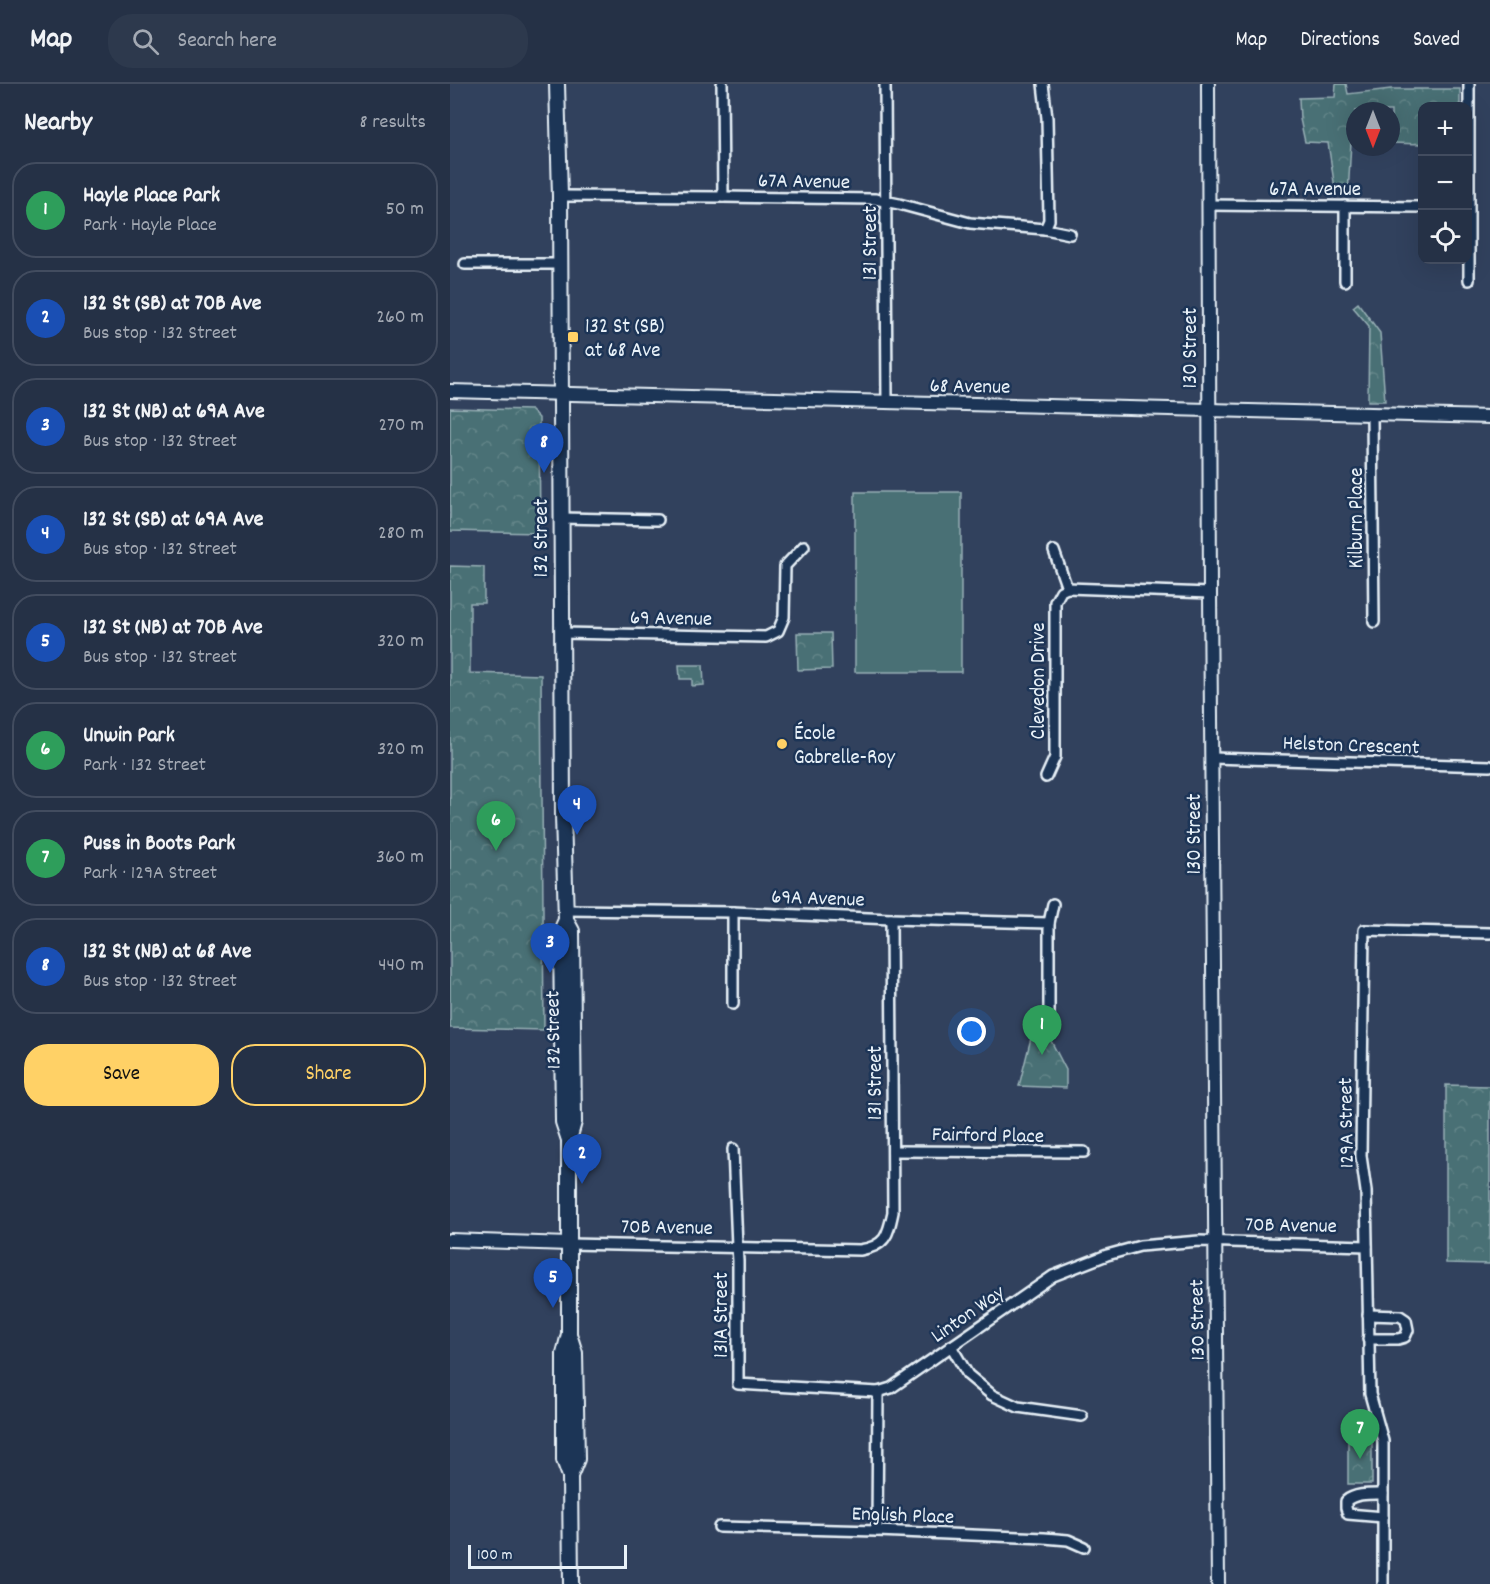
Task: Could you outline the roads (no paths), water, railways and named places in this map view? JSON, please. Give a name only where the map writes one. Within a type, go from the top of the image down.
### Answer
[{"type":"main road","name":"132 Street","points":[[558,84],[563,815],[566,915],[572,931],[574,1074],[574,1122],[569,1140],[569,1334],[575,1353],[577,1459],[570,1476],[571,1584]]},
{"type":"street","points":[[722,84],[723,197]]},
{"type":"street","name":"131 Street","points":[[885,84],[887,402]]},
{"type":"street","points":[[1043,84],[1047,118],[1047,225]]},
{"type":"street","name":"130 Street","points":[[1208,84],[1218,1584]]},
{"type":"street","points":[[1468,156],[1469,84]]},
{"type":"street","name":"67A Avenue","points":[[560,196],[875,200],[887,201],[970,223],[1047,225],[1070,234]]},
{"type":"street","name":"67A Avenue","points":[[1208,205],[1418,207]]},
{"type":"street","points":[[1345,206],[1345,280]]},
{"type":"street","points":[[1468,210],[1469,280]]},
{"type":"street","points":[[465,264],[560,264]]},
{"type":"street","name":"68 Avenue","points":[[450,391],[1490,417]]},
{"type":"street","name":"Kilburn Place","points":[[1372,414],[1374,622]]},
{"type":"street","points":[[561,518],[658,520]]},
{"type":"street","name":"69 Avenue","points":[[562,633],[766,637],[778,630],[784,617],[785,566],[804,546]]},
{"type":"street","points":[[1054,551],[1067,588],[1210,593]]},
{"type":"street","name":"Clevedon Drive","points":[[1046,777],[1055,757],[1055,602],[1061,591],[1067,588]]},
{"type":"street","name":"Helston Crescent","points":[[1212,758],[1490,766]]},
{"type":"street","points":[[1049,1014],[1049,923],[1053,904]]},
{"type":"street","points":[[733,912],[733,1004]]},
{"type":"street","name":"69A Avenue","points":[[566,915],[733,912],[1049,923]]},
{"type":"street","name":"131 Street","points":[[881,1244],[889,1231],[893,1212],[891,919]]},
{"type":"street","name":"129A Street","points":[[1383,1584],[1383,1441],[1370,1394],[1366,1191],[1361,1156],[1364,930],[1490,933]]},
{"type":"street","name":"131A Street","points":[[733,1149],[738,1260],[738,1384],[878,1392]]},
{"type":"street","name":"Fairford Place","points":[[893,1151],[1084,1152]]},
{"type":"street","name":"70B Avenue","points":[[450,1240],[860,1250],[881,1244]]},
{"type":"street","name":"70B Avenue","points":[[1215,1241],[1367,1246]]},
{"type":"street","name":"Linton Way","points":[[878,1392],[891,1388],[1053,1276],[1107,1255],[1140,1246],[1215,1241]]},
{"type":"street","points":[[1368,1315],[1400,1316],[1406,1320],[1407,1330],[1405,1337],[1398,1339],[1368,1339]]},
{"type":"street","points":[[951,1346],[968,1375],[992,1395],[1018,1407],[1082,1416]]},
{"type":"street","points":[[877,1531],[878,1392]]},
{"type":"street","points":[[1383,1494],[1350,1497],[1346,1501],[1346,1508],[1348,1514],[1383,1517]]},
{"type":"street","name":"English Place","points":[[719,1527],[877,1531],[1068,1540],[1084,1547]]},
{"type":"place","name":"132 St (SB) at 68 Ave","points":[[573,337]]},
{"type":"place","name":"132 St (NB) at 68 Ave","points":[[544,473]]},
{"type":"place","name":"École Gabrelle-Roy","points":[[782,744]]},
{"type":"place","name":"132 St (SB) at 69A Ave","points":[[577,835]]},
{"type":"place","name":"Unwin Park","points":[[496,851]]},
{"type":"place","name":"132 St (NB) at 69A Ave","points":[[550,973]]},
{"type":"place","name":"Hayle Place Park","points":[[1042,1055]]},
{"type":"place","name":"132 St (SB) at 70B Ave","points":[[582,1184]]},
{"type":"place","name":"132 St (NB) at 70B Ave","points":[[553,1308]]},
{"type":"place","name":"Puss in Boots Park","points":[[1360,1459]]}]
